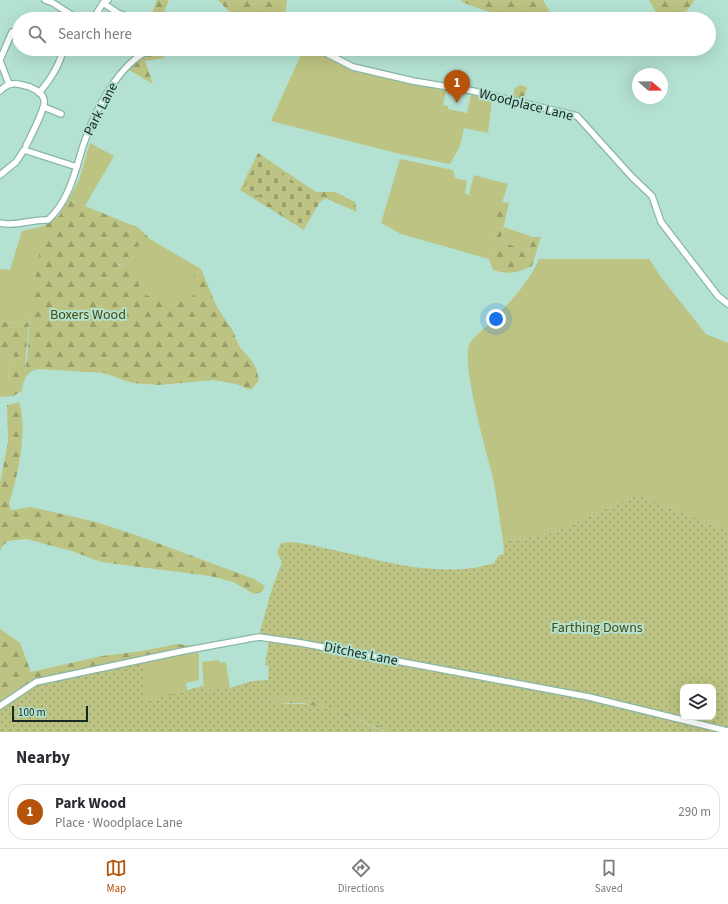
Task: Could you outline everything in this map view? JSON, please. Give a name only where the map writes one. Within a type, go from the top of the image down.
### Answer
[{"type":"street","points":[[45,0],[53,3],[63,12]]},
{"type":"street","points":[[97,12],[106,1],[117,12]]},
{"type":"street","points":[[9,84],[0,60],[12,32]]},
{"type":"street","points":[[39,93],[49,81],[58,65],[61,56]]},
{"type":"street","name":"Park Lane","points":[[0,223],[11,226],[36,220],[48,220],[57,212],[73,181],[91,125],[103,100],[119,75],[139,56]]},
{"type":"street","name":"Woodplace Lane","points":[[332,56],[353,67],[413,81],[472,91],[577,116],[632,177],[652,196],[661,222],[718,296],[728,304]]},
{"type":"street","points":[[0,91],[9,84],[21,84],[30,87],[39,93],[44,100],[44,107],[26,146]]},
{"type":"street","points":[[44,107],[62,114]]},
{"type":"street","points":[[1,173],[16,162],[24,150],[77,167]]},
{"type":"street","name":"Ditches Lane","points":[[0,706],[36,682],[183,651],[259,637],[301,643],[589,697],[728,731]]},
{"type":"green space","points":[[157,0],[169,0],[164,12],[152,12]]},
{"type":"green space","points":[[218,0],[287,0],[286,12],[229,12]]},
{"type":"green space","points":[[461,0],[543,0],[550,12],[489,12],[464,3]]},
{"type":"green space","points":[[649,0],[695,0],[686,12],[656,12]]},
{"type":"green space","points":[[140,56],[163,56],[165,58],[145,61],[153,84],[129,70]]},
{"type":"green space","points":[[300,56],[324,56],[351,70],[446,91],[443,105],[448,106],[448,109],[467,113],[471,95],[492,99],[488,133],[464,128],[460,146],[450,164],[400,154],[271,121]]},
{"type":"green space","points":[[520,85],[527,87],[523,101],[512,99],[515,88]]},
{"type":"green space","points":[[90,143],[114,156],[85,206],[69,199],[79,180]]},
{"type":"green space","points":[[258,153],[316,192],[335,192],[355,202],[357,212],[325,198],[320,202],[262,157],[245,187],[305,227],[304,230],[240,190]]},
{"type":"green space","points":[[262,157],[320,202],[305,227],[245,187],[257,159]]},
{"type":"green space","points":[[400,159],[453,170],[455,178],[467,181],[465,194],[475,196],[469,194],[474,175],[508,184],[502,203],[498,202],[497,227],[489,259],[401,234],[381,223]]},
{"type":"green space","name":"Boxers Wood","points":[[68,199],[139,228],[150,239],[135,248],[128,258],[118,257],[114,260],[120,266],[131,268],[140,281],[139,290],[147,295],[171,306],[177,302],[177,298],[185,295],[191,298],[196,291],[193,283],[193,277],[201,269],[217,307],[233,331],[239,346],[256,368],[259,380],[251,390],[236,384],[214,380],[159,385],[132,383],[104,373],[38,369],[28,374],[22,391],[13,396],[8,376],[14,355],[0,357],[0,322],[29,323],[25,374],[31,303],[44,226],[59,216]]},
{"type":"green space","points":[[498,202],[509,203],[500,242],[529,250],[533,237],[541,237],[532,266],[513,272],[493,270],[489,259],[497,227],[493,226]]},
{"type":"green space","points":[[44,226],[29,323],[0,322],[0,269],[10,270],[22,231]]},
{"type":"green space","points":[[504,227],[533,237],[529,250],[500,242]]},
{"type":"green space","points":[[150,239],[201,269],[193,277],[193,283],[196,291],[191,298],[177,302],[171,306],[151,297],[139,290],[140,281],[114,260],[118,257],[128,257],[135,248]]},
{"type":"green space","points":[[539,259],[649,259],[663,280],[706,334],[728,343],[728,531],[637,495],[555,532],[529,538],[503,540],[494,482],[471,386],[468,367],[468,353],[472,340],[489,324],[517,293],[530,276]]},
{"type":"green space","points":[[14,355],[8,376],[13,396],[0,397],[0,357]]},
{"type":"green space","points":[[19,402],[22,412],[21,452],[16,480],[9,503],[11,510],[31,507],[96,522],[133,534],[254,579],[265,586],[262,592],[254,594],[233,582],[210,576],[101,562],[72,551],[26,539],[8,541],[2,546],[0,551],[0,483],[8,442],[7,405]]},
{"type":"green space","name":"Farthing Downs","points":[[637,495],[728,531],[728,732],[394,732],[307,699],[294,696],[274,698],[267,695],[267,697],[277,702],[306,704],[329,709],[385,732],[0,732],[0,706],[36,682],[143,660],[143,702],[203,686],[204,691],[230,688],[253,681],[268,680],[269,666],[265,665],[269,641],[259,635],[272,589],[282,562],[277,553],[281,543],[293,542],[305,544],[390,563],[433,569],[454,570],[475,568],[494,563],[499,555],[504,554],[503,540],[529,538],[555,532]]},
{"type":"green space","points":[[0,629],[20,643],[31,672],[102,656],[142,651],[177,644],[195,646],[143,660],[142,701],[203,686],[204,691],[230,688],[253,681],[257,684],[0,732]]},
{"type":"green space","points":[[197,651],[199,654],[199,680],[186,683],[187,690],[142,702],[142,663]]},
{"type":"green space","points":[[219,660],[220,663],[226,662],[230,688],[204,691],[202,662]]},
{"type":"green space","points":[[297,693],[419,732],[385,732],[357,719],[303,703],[278,703],[267,697],[267,695]]},
{"type":"place","name":"Park Wood","points":[[457,103]]}]
